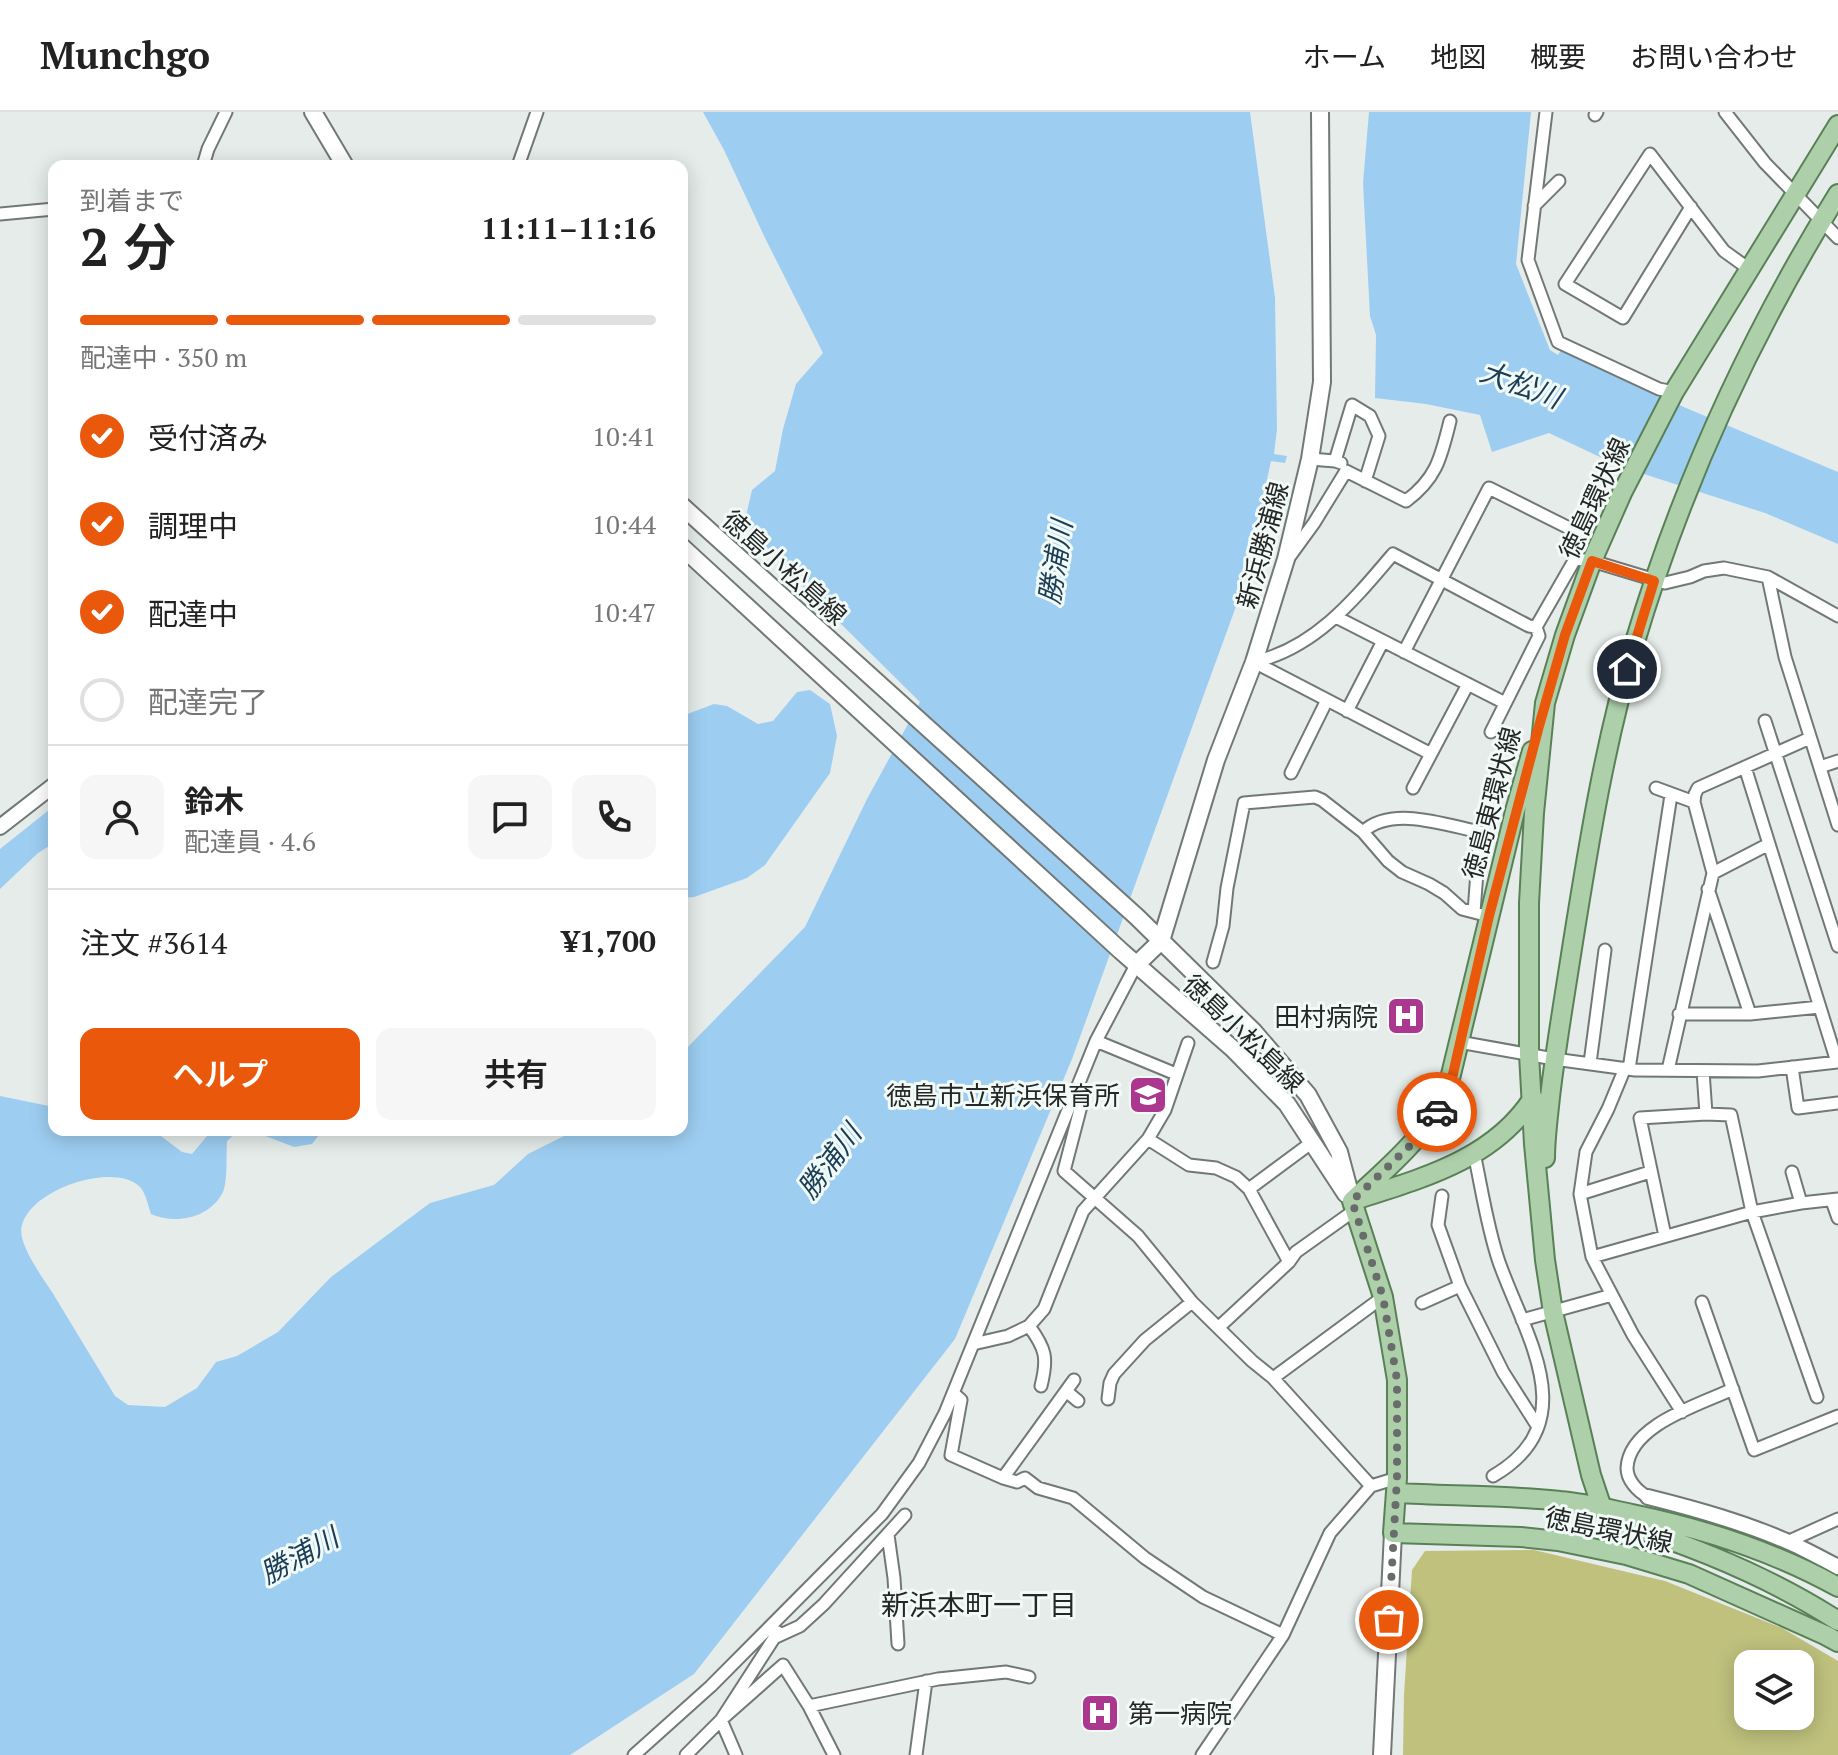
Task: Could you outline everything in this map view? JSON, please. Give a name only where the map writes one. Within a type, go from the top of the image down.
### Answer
[{"type":"main road","points":[[313,112],[341,160]]},
{"type":"main road","name":"新浜勝浦線","points":[[1136,965],[1161,941],[1216,760],[1254,662],[1283,566],[1310,459],[1322,382],[1320,112]]},
{"type":"main road","name":"徳島環状線","points":[[1838,125],[1673,394],[1622,493],[1592,561],[1565,635],[1545,703],[1531,861],[1529,1054],[1545,1260],[1553,1312],[1591,1475],[1602,1508],[1619,1523],[1716,1557],[1838,1621]]},
{"type":"main road","name":"徳島環状線","points":[[1545,1260],[1545,1144],[1554,1059],[1597,799],[1633,646],[1682,505],[1720,414],[1769,315],[1838,194]]},
{"type":"main road","name":"徳島小松島線","points":[[688,511],[1137,917],[1254,1032],[1308,1095],[1339,1152],[1354,1206]]},
{"type":"main road","name":"徳島小松島線","points":[[688,553],[1136,965],[1244,1060],[1287,1104],[1354,1206]]},
{"type":"main road","name":"徳島東環状線","points":[[1481,914],[1515,811],[1545,703]]},
{"type":"main road","points":[[1382,1755],[1396,1485],[1397,1380],[1383,1297],[1354,1206],[1418,1138],[1447,1091],[1453,1074],[1481,914]]},
{"type":"main road","name":"徳島環状線","points":[[1354,1206],[1454,1165],[1498,1137],[1532,1100],[1554,1059]]},
{"type":"main road","name":"徳島環状線","points":[[1396,1485],[1561,1501],[1683,1524],[1780,1558],[1838,1587]]},
{"type":"main road","name":"徳島環状線","points":[[1393,1533],[1521,1537],[1626,1555],[1701,1579],[1838,1642]]},
{"type":"street","points":[[205,160],[226,112]]},
{"type":"street","points":[[520,160],[537,112]]},
{"type":"street","points":[[1546,112],[1528,260],[1558,342],[1673,394]]},
{"type":"street","points":[[1726,113],[1765,163],[1838,238]]},
{"type":"street","points":[[1691,207],[1623,318],[1565,284],[1650,154],[1691,207],[1724,251],[1749,269]]},
{"type":"street","points":[[1534,206],[1559,181]]},
{"type":"street","points":[[0,214],[48,210]]},
{"type":"street","points":[[1335,461],[1352,405],[1370,416],[1379,436],[1365,481]]},
{"type":"street","points":[[1310,459],[1340,462],[1346,471],[1406,501],[1427,482],[1441,460],[1450,421]]},
{"type":"street","points":[[1283,566],[1346,471]]},
{"type":"street","points":[[1404,652],[1489,488],[1577,532],[1571,544]]},
{"type":"street","points":[[1254,662],[1282,653],[1322,629],[1369,584],[1393,554],[1536,627]]},
{"type":"street","points":[[1491,732],[1539,636],[1536,627],[1575,559],[1592,561],[1665,583],[1724,568],[1768,577],[1838,616]]},
{"type":"street","points":[[1768,577],[1785,657],[1838,825]]},
{"type":"street","points":[[1336,617],[1505,703]]},
{"type":"street","points":[[1347,711],[1383,641]]},
{"type":"street","points":[[1254,662],[1431,754]]},
{"type":"street","points":[[1413,788],[1468,684]]},
{"type":"street","points":[[1291,773],[1327,700]]},
{"type":"street","points":[[1765,721],[1838,946]]},
{"type":"street","points":[[1668,1070],[1713,873],[1694,802],[1695,794],[1698,788],[1810,738]]},
{"type":"street","points":[[1820,767],[1838,761]]},
{"type":"street","points":[[1459,1042],[1627,1069],[1758,1071],[1838,1062],[1745,767]]},
{"type":"street","points":[[1656,788],[1694,802]]},
{"type":"street","points":[[0,827],[48,790]]},
{"type":"street","points":[[1671,795],[1627,1069],[1586,1152],[1580,1194],[1592,1257],[1633,1335],[1682,1412]]},
{"type":"street","points":[[1213,962],[1223,926],[1227,888],[1244,803],[1315,797],[1322,800],[1363,832],[1402,872],[1444,893],[1462,909],[1481,914],[1480,832],[1400,817],[1371,825],[1363,832]]},
{"type":"street","points":[[1713,873],[1769,844]]},
{"type":"street","points":[[1708,888],[1750,1014]]},
{"type":"street","points":[[1590,1063],[1605,950]]},
{"type":"street","points":[[634,1755],[711,1686],[882,1514],[919,1463],[945,1413],[1096,1041],[1136,965]]},
{"type":"street","points":[[1679,1014],[1750,1014],[1820,1007]]},
{"type":"street","points":[[1096,1041],[1176,1074]]},
{"type":"street","points":[[973,1344],[1008,1336],[1029,1326],[1044,1309],[1083,1211],[1148,1139],[1165,1110],[1188,1043]]},
{"type":"street","points":[[1792,1067],[1798,1108],[1838,1103]]},
{"type":"street","points":[[1703,1071],[1706,1114]]},
{"type":"street","points":[[1075,1093],[1082,1102],[1064,1171],[1138,1236],[1192,1302],[1273,1378],[1371,1486]]},
{"type":"street","points":[[1665,1236],[1640,1118],[1731,1115],[1752,1212],[1817,1397]]},
{"type":"street","points":[[1148,1139],[1189,1165],[1216,1168],[1236,1177],[1249,1189],[1289,1262]]},
{"type":"street","points":[[1249,1189],[1311,1143]]},
{"type":"street","points":[[1474,1153],[1496,1251],[1541,1374],[1543,1395],[1542,1416],[1528,1445],[1511,1466],[1493,1476]]},
{"type":"street","points":[[1580,1194],[1650,1172]]},
{"type":"street","points":[[1792,1172],[1801,1203]]},
{"type":"street","points":[[1442,1196],[1438,1225],[1460,1286],[1503,1372],[1538,1427]]},
{"type":"street","points":[[1592,1257],[1752,1212],[1801,1203],[1835,1200],[1838,1218]]},
{"type":"street","points":[[1219,1327],[1296,1252],[1354,1206]]},
{"type":"street","points":[[1422,1303],[1460,1286]]},
{"type":"street","points":[[1522,1320],[1612,1295]]},
{"type":"street","points":[[1273,1378],[1383,1297]]},
{"type":"street","points":[[1108,1399],[1114,1374],[1145,1340],[1192,1302]]},
{"type":"street","points":[[1702,1302],[1754,1450],[1838,1416]]},
{"type":"street","points":[[1029,1326],[1044,1352],[1046,1365],[1041,1386]]},
{"type":"street","points":[[1003,1478],[1033,1446],[1074,1380]]},
{"type":"street","points":[[1733,1389],[1682,1412],[1639,1439],[1631,1449],[1627,1474],[1640,1493],[1648,1497],[1681,1505],[1787,1542],[1838,1567]]},
{"type":"street","points":[[1066,1391],[1078,1401]]},
{"type":"street","points":[[953,1393],[961,1400],[951,1455],[1003,1478],[1017,1482],[1025,1478],[1038,1488],[1073,1498],[1145,1558],[1203,1597],[1283,1635]]},
{"type":"street","points":[[1202,1755],[1283,1635],[1330,1533],[1371,1486],[1396,1485]]},
{"type":"street","points":[[776,1637],[800,1626],[824,1604],[905,1515]]},
{"type":"street","points":[[1787,1542],[1838,1519]]},
{"type":"street","points":[[888,1535],[898,1644]]},
{"type":"street","points":[[721,1720],[776,1637],[788,1609]]},
{"type":"street","points":[[686,1755],[783,1665],[809,1706],[834,1755]]},
{"type":"street","points":[[809,1706],[926,1681],[1006,1672],[1029,1677]]},
{"type":"street","points":[[916,1755],[926,1681]]},
{"type":"street","points":[[721,1720],[736,1755]]},
{"type":"green space","points":[[1534,1550],[1665,1581],[1782,1628],[1838,1661],[1838,1755],[1403,1755],[1412,1570],[1425,1551]]},
{"type":"water","name":"勝浦川","points":[[703,112],[1250,112],[1275,298],[1277,429],[1274,454],[1287,456],[1285,463],[1271,461],[1246,579],[1072,1059],[955,1339],[694,1674],[570,1755],[0,1755],[0,1096],[48,1106],[48,1136],[161,1136],[182,1152],[192,1154],[207,1136],[232,1136],[227,1141],[223,1192],[210,1208],[192,1217],[171,1219],[151,1214],[140,1187],[126,1179],[108,1177],[88,1179],[48,1196],[32,1208],[23,1222],[22,1238],[31,1259],[115,1396],[128,1405],[165,1407],[197,1388],[216,1362],[237,1356],[278,1332],[331,1277],[430,1203],[494,1185],[528,1154],[564,1136],[688,1136],[688,1047],[805,927],[867,799],[920,702],[756,540],[746,516],[752,490],[775,471],[796,384],[823,353]]},
{"type":"water","name":"大松川","points":[[1369,112],[1531,112],[1516,264],[1550,350],[1558,355],[1561,350],[1686,408],[1838,472],[1838,544],[1765,513],[1619,466],[1549,433],[1492,452],[1480,415],[1375,398],[1376,335],[1370,316],[1363,183]]},
{"type":"water","points":[[810,690],[830,704],[837,736],[830,773],[765,865],[747,878],[688,898],[688,714],[714,704],[727,706],[758,724],[773,721],[797,692]]},
{"type":"water","points":[[48,811],[48,847],[0,889],[0,849]]},
{"type":"water","points":[[265,1136],[318,1136],[312,1144],[294,1147]]},
{"type":"way so far","points":[[1389,1620],[1397,1478],[1397,1380],[1383,1297],[1352,1201],[1418,1138],[1437,1112]]},
{"type":"place","name":"田村病院","points":[[1406,1016]]},
{"type":"place","name":"徳島市立新浜保育所","points":[[1148,1095]]},
{"type":"place","name":"第一病院","points":[[1100,1713]]},
{"type":"district","name":"新浜本町一丁目","points":[[979,1604]]},
{"type":"route","points":[[1437,1112],[1453,1074],[1515,811],[1565,635],[1592,561],[1654,581],[1627,669]]}]
